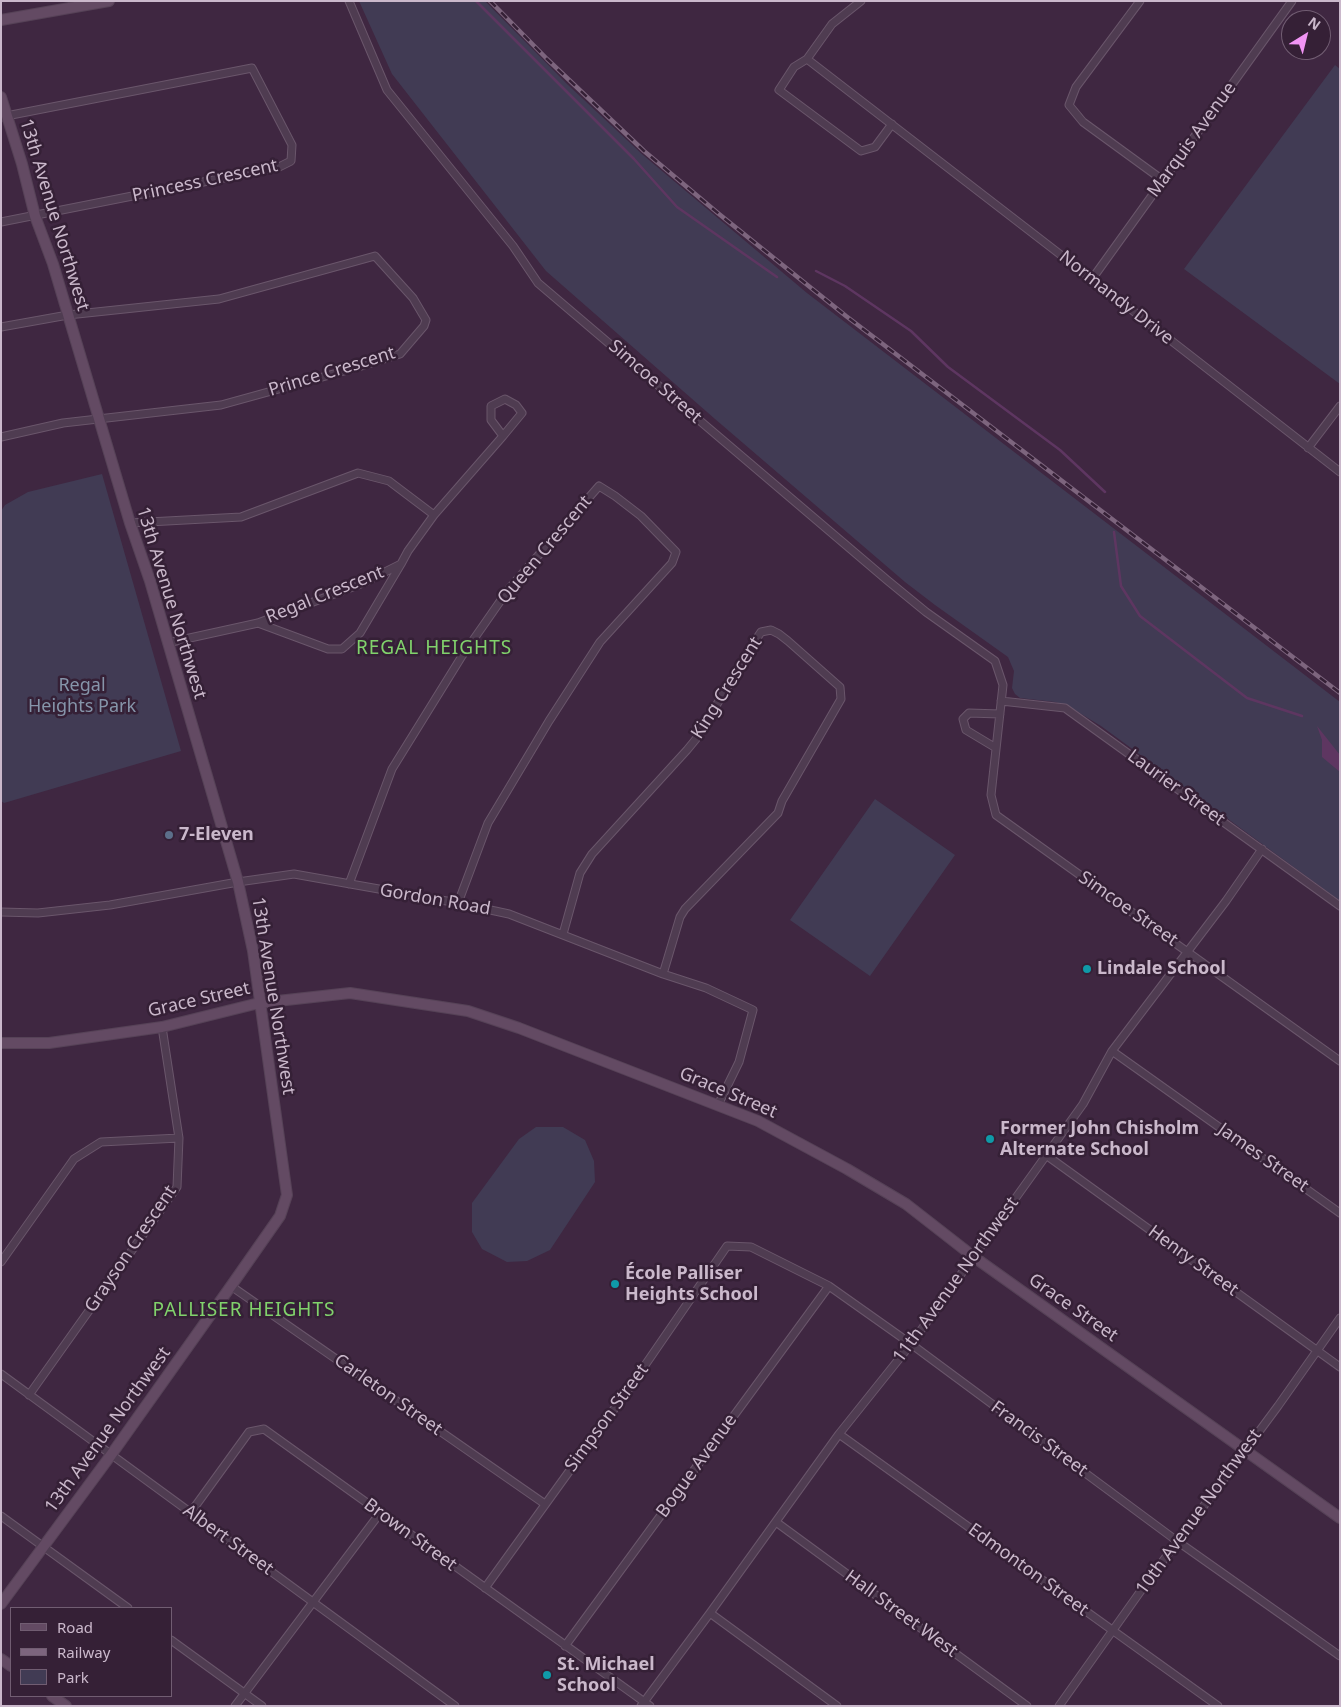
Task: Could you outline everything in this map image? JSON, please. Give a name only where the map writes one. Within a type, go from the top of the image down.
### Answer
[{"type":"street","points":[[1,20],[109,1]]},
{"type":"street","name":"Simcoe Street","points":[[349,1],[386,90],[513,246],[538,282],[887,580],[926,612],[996,661],[1003,685],[991,795],[996,815],[1340,1061]]},
{"type":"street","points":[[861,1],[832,24],[807,59],[794,67],[779,90],[861,152],[875,147],[892,124]]},
{"type":"street","points":[[1140,1],[1076,87],[1069,105],[1083,122],[1164,181]]},
{"type":"street","name":"Marquis Avenue","points":[[1092,279],[1292,1]]},
{"type":"street","name":"Normandy Drive","points":[[807,59],[1340,472]]},
{"type":"street","name":"Princess Crescent","points":[[4,117],[252,68],[292,145],[291,161],[279,167],[35,216]]},
{"type":"street","name":"13th Avenue Northwest","points":[[1,97],[4,117],[22,164],[35,216],[53,264],[238,882],[253,951],[287,1195],[280,1216],[111,1454],[1,1604]]},
{"type":"street","points":[[1,222],[35,216]]},
{"type":"street","name":"Prince Crescent","points":[[68,315],[219,299],[375,256],[413,298],[426,320],[424,326],[400,354],[355,368],[221,405],[99,419]]},
{"type":"street","points":[[1,327],[68,315]]},
{"type":"street","name":"Regal Crescent","points":[[168,643],[258,623],[364,583],[402,564],[408,551],[434,515],[522,413],[516,406],[505,399],[491,406],[491,420],[502,436]]},
{"type":"street","points":[[1308,448],[1340,406]]},
{"type":"street","points":[[1,437],[62,423],[99,419]]},
{"type":"street","points":[[130,523],[241,517],[358,473],[389,481],[434,515]]},
{"type":"street","name":"Queen Crescent","points":[[349,884],[392,769],[462,656],[508,590],[599,486],[616,496],[640,516],[676,552],[672,563],[600,642],[524,761],[488,823],[458,903]]},
{"type":"street","points":[[258,623],[328,650],[342,649],[360,633],[402,564]]},
{"type":"street","name":"King Crescent","points":[[563,934],[580,872],[592,854],[687,750],[761,632],[771,630],[788,640],[840,687],[841,699],[782,801],[778,813],[685,909],[680,917],[663,974]]},
{"type":"street","name":"Laurier Street","points":[[1001,701],[1065,708],[1340,906]]},
{"type":"street","points":[[996,748],[966,730],[963,719],[969,713],[1000,714]]},
{"type":"street","name":"11th Avenue Northwest","points":[[645,1704],[839,1434],[911,1344],[974,1257],[1083,1104],[1112,1051],[1226,901],[1262,849]]},
{"type":"street","name":"Gordon Road","points":[[1,912],[38,913],[110,905],[294,874],[509,914],[663,974],[706,988],[753,1010],[740,1062],[718,1104]]},
{"type":"street","name":"Grace Street","points":[[1,1043],[49,1043],[162,1027],[259,1002],[350,992],[468,1011],[518,1028],[758,1121],[847,1169],[906,1204],[974,1257],[1340,1518]]},
{"type":"street","name":"Grayson Crescent","points":[[29,1395],[177,1187],[179,1138],[162,1027]]},
{"type":"street","name":"James Street","points":[[1112,1051],[1340,1213]]},
{"type":"street","points":[[1,1262],[74,1159],[101,1142],[179,1138]]},
{"type":"street","name":"Henry Street","points":[[1046,1156],[1340,1367]]},
{"type":"street","name":"Francis Street","points":[[727,1246],[751,1247],[829,1286],[911,1344],[1177,1541],[1340,1656]]},
{"type":"street","name":"Simpson Street","points":[[485,1588],[635,1379],[727,1246]]},
{"type":"street","name":"Carleton Street","points":[[231,1286],[545,1504]]},
{"type":"street","name":"Bogue Avenue","points":[[565,1646],[829,1286]]},
{"type":"street","name":"10th Avenue Northwest","points":[[1059,1706],[1112,1630],[1340,1318]]},
{"type":"street","name":"Albert Street","points":[[1,1374],[455,1706]]},
{"type":"street","name":"Brown Street","points":[[191,1512],[249,1432],[264,1429],[645,1704]]},
{"type":"street","name":"Edmonton Street","points":[[839,1434],[1218,1706]]},
{"type":"street","points":[[235,1706],[380,1513]]},
{"type":"street","points":[[1,1516],[127,1607]]},
{"type":"street","name":"Hall Street West","points":[[776,1522],[1026,1706]]},
{"type":"street","points":[[710,1614],[837,1706]]},
{"type":"street","points":[[172,1641],[262,1706]]},
{"type":"street","points":[[53,1697],[66,1706]]},
{"type":"green space","points":[[359,1],[485,1],[567,84],[643,155],[807,293],[1340,702],[1340,901],[1101,726],[1068,706],[1055,702],[1020,698],[1012,688],[1014,671],[1008,657],[905,582],[546,271],[392,74]]},
{"type":"green space","points":[[1335,65],[1340,69],[1340,384],[1184,269]]},
{"type":"green space","name":"Regal Heights Park","points":[[102,474],[181,751],[4,803],[1,801],[1,511],[5,505],[28,492]]},
{"type":"green space","points":[[875,799],[955,855],[870,976],[790,920]]},
{"type":"green space","points":[[536,1127],[563,1127],[585,1140],[594,1161],[595,1182],[550,1250],[527,1261],[507,1262],[482,1249],[472,1232],[472,1203],[519,1139]]},
{"type":"shaded area","points":[[1317,726],[1340,755],[1340,772],[1322,757],[1322,740]]},
{"type":"waterway","points":[[476,1],[634,159],[677,207],[777,277]]},
{"type":"waterway","points":[[816,271],[845,286],[911,331],[948,367],[1060,450],[1105,492]]},
{"type":"waterway","points":[[1114,532],[1121,586],[1140,616],[1247,698],[1302,716]]},
{"type":"railway","points":[[490,1],[547,59],[644,151],[719,214],[846,316],[1340,693]]},
{"type":"place","name":"7-Eleven","points":[[169,835]]},
{"type":"place","name":"Lindale School","points":[[1087,969]]},
{"type":"place","name":"Former John Chisholm Alternate School","points":[[990,1139]]},
{"type":"place","name":"École Palliser Heights School","points":[[615,1284]]},
{"type":"place","name":"St. Michael School","points":[[547,1675]]},
{"type":"district","name":"REGAL HEIGHTS","points":[[434,649]]},
{"type":"district","name":"PALLISER HEIGHTS","points":[[244,1311]]}]
